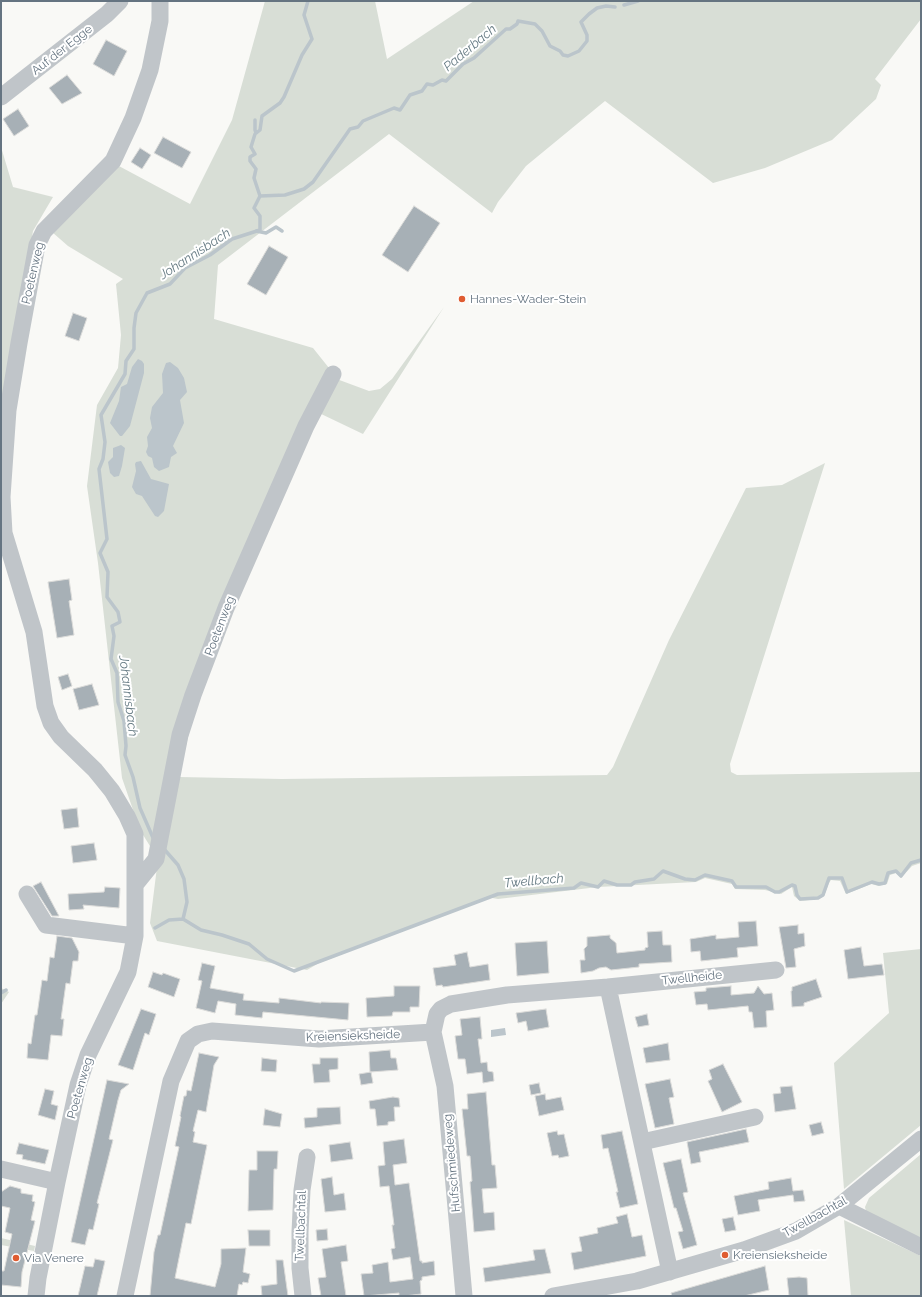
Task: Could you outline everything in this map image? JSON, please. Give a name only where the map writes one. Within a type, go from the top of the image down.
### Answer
[{"type":"street","name":"Auf der Egge","points":[[1,97],[107,14],[120,1]]},
{"type":"street","name":"Poetenweg","points":[[36,1296],[38,1278],[57,1182],[78,1085],[88,1055],[128,972],[135,936],[134,834],[128,816],[112,791],[95,770],[60,736],[51,723],[45,706],[34,632],[2,537],[2,497],[8,410],[18,343],[37,245],[44,232],[113,161],[133,118],[150,70],[160,20],[160,1]]},
{"type":"street","name":"Poetenweg","points":[[134,885],[156,859],[180,735],[193,695],[226,608],[306,426],[333,374]]},
{"type":"street","points":[[27,894],[46,925],[135,936]]},
{"type":"street","name":"Twellheide","points":[[608,987],[776,970]]},
{"type":"street","points":[[433,1032],[437,1014],[441,1009],[451,1004],[507,995],[608,987],[670,1272]]},
{"type":"street","name":"Kreiensieksheide","points":[[125,1296],[171,1081],[188,1041],[198,1034],[212,1031],[319,1039],[433,1032]]},
{"type":"street","name":"Hufschmiedeweg","points":[[433,1032],[445,1086],[464,1296]]},
{"type":"street","points":[[642,1142],[754,1117]]},
{"type":"street","name":"Twellbachtal","points":[[553,1296],[621,1285],[670,1272],[771,1241],[796,1231],[839,1206],[921,1139]]},
{"type":"street","name":"Twellbachtal","points":[[303,1296],[300,1268],[300,1232],[302,1190],[307,1157]]},
{"type":"street","points":[[1,1169],[57,1182]]},
{"type":"street","points":[[839,1206],[921,1247]]},
{"type":"shaded area","points":[[265,1],[375,1],[387,59],[474,1],[921,1],[921,19],[875,79],[881,85],[876,99],[832,140],[765,168],[713,183],[605,101],[526,166],[498,202],[492,213],[389,134],[218,265],[214,319],[313,348],[329,368],[334,378],[369,391],[380,389],[392,379],[444,307],[363,434],[317,412],[197,697],[179,777],[282,779],[607,775],[613,767],[669,640],[746,488],[782,485],[825,463],[730,764],[731,772],[737,775],[921,772],[921,863],[912,866],[901,878],[896,873],[890,875],[887,884],[879,886],[871,884],[846,894],[840,881],[831,880],[824,896],[819,899],[800,901],[794,896],[792,887],[781,894],[765,890],[735,889],[732,884],[705,878],[696,882],[598,887],[498,899],[487,897],[319,963],[307,970],[157,941],[150,923],[158,859],[140,830],[122,778],[98,563],[87,486],[97,405],[118,368],[121,335],[116,284],[123,279],[68,246],[52,232],[117,165],[190,204],[232,120]]},
{"type":"shaded area","points":[[1,147],[13,187],[53,197],[33,231],[5,400],[1,456]]},
{"type":"shaded area","points":[[138,359],[144,364],[144,373],[130,426],[122,436],[120,436],[110,423],[119,401],[121,387],[127,384],[132,367]]},
{"type":"shaded area","points":[[170,362],[178,368],[184,378],[187,392],[180,400],[184,423],[173,446],[177,453],[171,457],[169,467],[159,471],[154,467],[152,458],[148,456],[146,452],[148,446],[147,437],[152,428],[150,418],[152,407],[163,393],[162,374],[166,363]]},
{"type":"shaded area","points":[[121,445],[125,448],[122,466],[119,476],[114,477],[110,473],[108,462],[113,457],[113,448]]},
{"type":"shaded area","points":[[141,461],[151,479],[169,484],[164,511],[158,517],[155,516],[142,496],[136,494],[132,487],[136,471],[135,464],[136,462]]},
{"type":"shaded area","points":[[921,949],[921,1125],[844,1189],[834,1063],[889,1013],[883,953]]},
{"type":"shaded area","points":[[1,988],[9,992],[1,1004]]},
{"type":"shaded area","points":[[505,1028],[506,1035],[491,1037],[491,1030]]},
{"type":"shaded area","points":[[921,1154],[921,1242],[867,1216],[865,1207],[869,1198]]},
{"type":"shaded area","points":[[844,1220],[921,1256],[921,1296],[851,1296]]},
{"type":"shaded area","points":[[1,1238],[35,1246],[34,1251],[1,1245]]},
{"type":"building","points":[[106,40],[127,51],[114,76],[93,64]]},
{"type":"building","points":[[67,75],[82,93],[62,104],[49,88]]},
{"type":"building","points":[[18,109],[29,126],[14,136],[3,119]]},
{"type":"building","points":[[163,137],[191,152],[182,168],[154,153]]},
{"type":"building","points":[[140,148],[151,155],[142,169],[131,162]]},
{"type":"building","points":[[414,206],[440,223],[408,272],[382,255]]},
{"type":"building","points":[[269,246],[288,257],[266,295],[247,284]]},
{"type":"building","points":[[73,313],[87,318],[79,341],[65,336]]},
{"type":"building","points":[[69,579],[72,600],[69,601],[74,635],[57,638],[48,582]]},
{"type":"building","points":[[68,674],[72,686],[62,690],[58,677]]},
{"type":"building","points":[[92,684],[99,705],[79,710],[73,689]]},
{"type":"building","points":[[77,808],[79,827],[64,829],[61,810]]},
{"type":"building","points":[[94,843],[97,860],[73,863],[71,846]]},
{"type":"building","points":[[41,882],[59,916],[52,916],[33,886]]},
{"type":"building","points":[[105,887],[120,888],[119,908],[83,905],[84,909],[69,910],[68,894],[104,892]]},
{"type":"building","points":[[756,921],[758,946],[737,948],[738,957],[701,961],[700,951],[691,952],[690,939],[716,935],[716,939],[739,937],[738,922]]},
{"type":"building","points":[[798,925],[798,934],[804,933],[805,946],[794,949],[796,967],[786,968],[779,927]]},
{"type":"building","points":[[662,931],[663,945],[671,945],[672,962],[639,964],[639,967],[611,970],[606,967],[581,973],[580,960],[585,960],[584,949],[587,946],[587,937],[610,935],[610,938],[616,943],[617,953],[645,950],[645,948],[648,947],[647,932]]},
{"type":"building","points":[[57,936],[72,938],[79,952],[78,961],[73,961],[70,984],[66,983],[61,1019],[64,1019],[62,1036],[51,1035],[48,1060],[27,1058],[28,1043],[31,1044],[42,980],[47,981],[50,957],[54,958]]},
{"type":"building","points":[[547,941],[549,973],[517,976],[515,943]]},
{"type":"building","points":[[861,947],[864,966],[882,964],[884,975],[848,979],[844,950]]},
{"type":"building","points":[[467,952],[470,967],[488,964],[490,980],[443,987],[442,985],[436,986],[433,968],[456,965],[454,955]]},
{"type":"building","points":[[202,963],[215,966],[210,988],[244,994],[243,1000],[279,1003],[279,998],[321,1003],[349,1003],[348,1020],[263,1012],[262,1018],[235,1015],[236,1004],[218,1001],[215,1013],[196,1008],[202,981],[198,980]]},
{"type":"building","points":[[153,972],[162,975],[163,973],[180,979],[174,997],[148,987]]},
{"type":"building","points":[[816,979],[822,997],[804,1003],[804,1006],[792,1007],[792,987]]},
{"type":"building","points":[[394,986],[420,986],[419,1007],[410,1007],[410,1012],[393,1012],[392,1016],[367,1017],[366,998],[394,996]]},
{"type":"building","points":[[731,986],[731,995],[754,993],[758,986],[764,994],[772,993],[774,1010],[766,1011],[767,1027],[754,1028],[752,1012],[749,1012],[748,1006],[708,1010],[707,1004],[696,1005],[694,992],[706,991],[706,988]]},
{"type":"building","points":[[141,1009],[156,1014],[149,1035],[145,1033],[133,1070],[118,1065]]},
{"type":"building","points":[[546,1009],[549,1027],[528,1031],[526,1021],[518,1023],[516,1013]]},
{"type":"building","points":[[647,1014],[649,1025],[638,1027],[635,1017]]},
{"type":"building","points":[[480,1017],[482,1039],[478,1039],[481,1063],[487,1062],[488,1071],[493,1072],[494,1081],[483,1083],[482,1072],[467,1074],[465,1059],[458,1059],[455,1036],[462,1035],[460,1019]]},
{"type":"building","points":[[668,1043],[670,1060],[646,1063],[643,1048]]},
{"type":"building","points":[[390,1050],[391,1058],[396,1058],[398,1070],[370,1072],[369,1052]]},
{"type":"building","points":[[199,1053],[219,1057],[214,1065],[206,1112],[198,1110],[193,1131],[195,1132],[193,1142],[207,1145],[191,1224],[186,1223],[175,1278],[215,1287],[221,1264],[221,1249],[246,1248],[243,1272],[250,1274],[248,1283],[243,1282],[242,1285],[239,1284],[237,1296],[150,1296],[154,1252],[158,1235],[160,1235],[179,1147],[175,1146],[184,1096],[186,1096],[187,1090],[191,1091]]},
{"type":"building","points":[[262,1058],[277,1060],[276,1072],[261,1071]]},
{"type":"building","points":[[320,1058],[338,1058],[338,1069],[329,1070],[330,1082],[314,1083],[312,1064],[320,1064]]},
{"type":"building","points":[[723,1064],[742,1102],[722,1112],[708,1081],[712,1079],[709,1070]]},
{"type":"building","points":[[371,1072],[373,1083],[361,1085],[359,1074]]},
{"type":"building","points":[[670,1079],[674,1097],[669,1098],[674,1124],[655,1128],[645,1084]]},
{"type":"building","points":[[107,1080],[129,1084],[121,1090],[118,1100],[109,1139],[113,1140],[97,1203],[99,1204],[93,1230],[89,1229],[85,1245],[71,1242]]},
{"type":"building","points":[[539,1083],[541,1093],[531,1095],[529,1085]]},
{"type":"building","points":[[792,1086],[796,1109],[775,1112],[773,1094],[781,1093],[780,1087]]},
{"type":"building","points":[[45,1089],[54,1091],[51,1104],[58,1106],[55,1120],[38,1115]]},
{"type":"building","points":[[486,1092],[492,1165],[495,1165],[497,1188],[482,1189],[484,1213],[494,1212],[495,1230],[474,1232],[470,1182],[472,1181],[470,1156],[467,1156],[462,1109],[468,1109],[467,1094]]},
{"type":"building","points":[[545,1094],[546,1100],[561,1097],[564,1110],[539,1116],[535,1096]]},
{"type":"building","points":[[393,1097],[399,1098],[400,1107],[394,1107],[395,1121],[388,1122],[388,1125],[377,1126],[375,1109],[370,1109],[369,1101]]},
{"type":"building","points":[[340,1107],[341,1124],[305,1128],[304,1118],[317,1117],[317,1108]]},
{"type":"building","points":[[265,1109],[282,1114],[280,1127],[263,1125]]},
{"type":"building","points":[[821,1122],[824,1133],[812,1136],[809,1125]]},
{"type":"building","points":[[746,1129],[749,1142],[699,1152],[701,1162],[691,1164],[687,1142]]},
{"type":"building","points":[[557,1131],[558,1135],[564,1134],[569,1156],[559,1158],[558,1155],[552,1156],[547,1133]]},
{"type":"building","points":[[622,1131],[638,1204],[620,1208],[608,1148],[603,1149],[601,1135]]},
{"type":"building","points":[[404,1139],[407,1163],[393,1165],[395,1185],[409,1183],[420,1261],[422,1261],[422,1263],[434,1261],[435,1275],[422,1277],[422,1280],[420,1281],[421,1294],[399,1296],[399,1293],[364,1296],[361,1274],[373,1273],[372,1265],[388,1262],[390,1282],[413,1279],[410,1257],[393,1260],[391,1249],[395,1248],[392,1225],[394,1225],[389,1186],[380,1187],[378,1166],[385,1165],[383,1142]]},
{"type":"building","points":[[350,1142],[353,1159],[331,1162],[329,1145]]},
{"type":"building","points":[[19,1143],[49,1150],[45,1164],[22,1159],[23,1155],[16,1154]]},
{"type":"building","points":[[257,1151],[278,1151],[277,1169],[274,1169],[273,1210],[248,1211],[249,1170],[257,1170]]},
{"type":"building","points":[[681,1159],[688,1192],[683,1193],[697,1245],[683,1249],[678,1232],[683,1231],[676,1208],[674,1208],[663,1163]]},
{"type":"building","points":[[332,1177],[334,1195],[344,1193],[346,1210],[325,1212],[321,1179]]},
{"type":"building","points":[[791,1178],[793,1191],[803,1190],[805,1201],[794,1202],[793,1195],[758,1200],[760,1211],[738,1215],[734,1196],[769,1189],[768,1182]]},
{"type":"building","points":[[10,1186],[21,1189],[21,1193],[33,1195],[32,1201],[35,1202],[31,1220],[35,1221],[22,1272],[21,1287],[1,1285],[1,1271],[4,1271],[12,1234],[5,1232],[10,1208],[1,1206],[1,1192]]},
{"type":"building","points":[[627,1214],[632,1237],[642,1235],[646,1256],[574,1270],[571,1253],[582,1251],[579,1237],[598,1233],[597,1228],[618,1223],[616,1217]]},
{"type":"building","points":[[733,1217],[736,1230],[725,1232],[722,1219]]},
{"type":"building","points":[[327,1229],[328,1240],[317,1241],[316,1230]]},
{"type":"building","points":[[248,1230],[270,1230],[270,1246],[249,1246]]},
{"type":"building","points":[[346,1245],[348,1261],[341,1262],[346,1296],[321,1296],[318,1278],[326,1277],[322,1249]]},
{"type":"building","points":[[545,1249],[551,1273],[485,1282],[483,1268],[535,1260],[533,1250]]},
{"type":"building","points":[[95,1259],[105,1261],[97,1296],[78,1296],[85,1266],[93,1267]]},
{"type":"building","points":[[276,1260],[283,1260],[288,1296],[262,1296],[261,1286],[277,1284]]},
{"type":"building","points":[[765,1266],[769,1290],[744,1296],[672,1296],[671,1293]]},
{"type":"building","points":[[787,1278],[807,1278],[808,1296],[789,1296]]},
{"type":"waterway","name":"Johannisbach","points":[[154,840],[140,808],[133,777],[125,755],[126,746],[124,721],[118,702],[117,673],[111,659],[114,636],[112,626],[120,622],[118,612],[107,597],[108,572],[100,553],[107,539],[99,469],[103,459],[105,442],[101,415],[125,374],[126,361],[134,349],[136,313],[147,293],[170,284],[185,268],[210,255],[232,239],[260,230],[260,216],[254,208],[260,196],[254,178],[256,169],[250,161],[250,157],[255,154],[251,147],[255,134],[260,130],[262,116],[280,103],[284,97],[302,55],[312,39],[304,15],[308,1]]},
{"type":"waterway","name":"Paderbach","points":[[624,5],[638,1]]},
{"type":"waterway","name":"Paderbach","points":[[260,196],[285,195],[304,189],[313,182],[350,129],[358,127],[363,121],[394,108],[400,110],[410,95],[422,91],[427,84],[433,85],[442,80],[446,81],[463,64],[474,58],[506,29],[510,29],[517,24],[518,21],[535,24],[542,31],[550,46],[560,51],[563,55],[568,56],[579,51],[587,41],[587,35],[581,22],[597,8],[606,6],[615,7]]},
{"type":"waterway","name":"Johannisbach","points":[[255,120],[256,133]]},
{"type":"waterway","name":"Johannisbach","points":[[256,231],[266,233],[276,227],[282,231]]},
{"type":"waterway","name":"Johannisbach","points":[[164,849],[178,865],[184,879],[187,902],[183,919]]},
{"type":"waterway","name":"Twellbach","points":[[155,928],[169,920],[183,919],[201,930],[249,944],[267,959],[294,971],[498,894],[574,888],[581,883],[598,887],[604,881],[617,885],[631,885],[635,882],[654,879],[663,871],[685,879],[695,880],[705,875],[732,881],[736,887],[766,887],[775,892],[779,892],[792,885],[795,886],[797,895],[800,899],[818,898],[823,895],[829,878],[842,878],[847,892],[872,882],[879,884],[885,883],[888,873],[896,871],[901,876],[911,863],[921,860]]},
{"type":"waterway","name":"Johannisbach","points":[[1,993],[6,990]]},
{"type":"place","name":"Hannes-Wader-Stein","points":[[462,299]]},
{"type":"place","name":"Kreiensieksheide","points":[[725,1255]]},
{"type":"place","name":"Via Venere","points":[[16,1258]]}]
